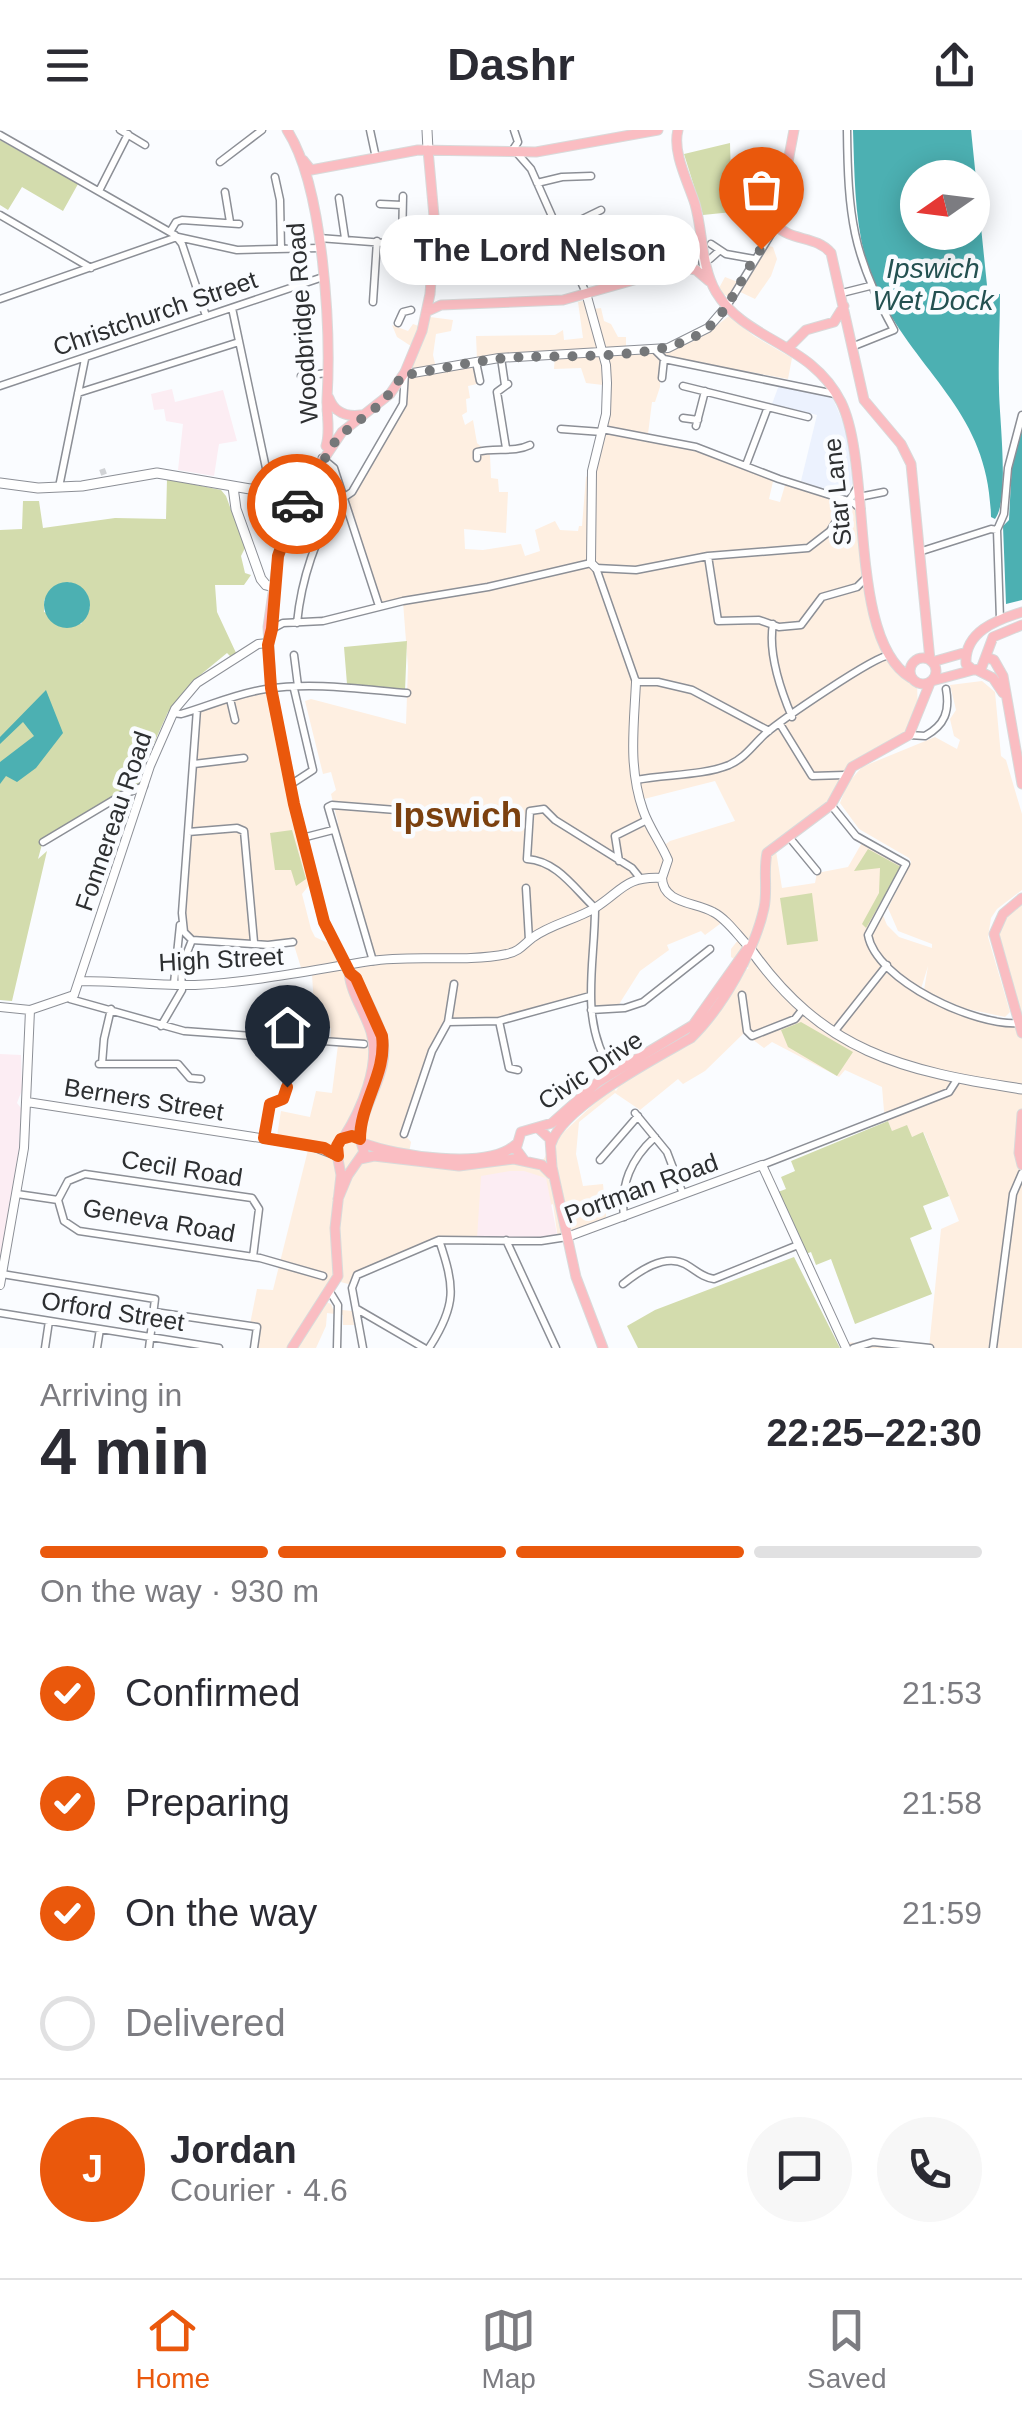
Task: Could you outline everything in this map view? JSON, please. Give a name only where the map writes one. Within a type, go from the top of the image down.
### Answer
[{"type":"main road","name":"Woodbridge Road","points":[[288,130],[304,160],[320,243],[329,437],[322,458]]},
{"type":"main road","points":[[292,1348],[336,1280],[337,1146],[355,1118],[370,1073],[369,1045],[348,970],[324,922],[290,785],[271,688],[271,592],[280,544],[322,458],[342,432],[387,398],[405,372],[433,263],[435,227],[426,130]]},
{"type":"main road","points":[[304,160],[310,170],[318,170],[428,150],[550,150],[658,130]]},
{"type":"main road","name":"Star Lane","points":[[678,130],[676,143],[701,232],[710,283],[727,306],[789,347],[824,376],[841,401],[852,433],[867,577],[885,656],[913,679]]},
{"type":"main road","points":[[792,134],[776,224],[783,232],[814,240],[828,250],[843,298],[864,400],[904,449],[912,467],[928,648],[936,670],[909,736],[855,764],[830,805],[767,853],[764,906],[749,947],[779,988],[834,1032],[908,1067],[1022,1089]]},
{"type":"main road","points":[[312,190],[310,178],[318,170]]},
{"type":"main road","points":[[422,312],[441,305],[537,303],[586,294],[680,266],[696,270],[710,283]]},
{"type":"main road","points":[[789,347],[806,330],[834,322],[843,298]]},
{"type":"main road","points":[[328,392],[338,411],[350,416],[363,415]]},
{"type":"main road","points":[[841,401],[853,397],[864,400]]},
{"type":"main road","points":[[2,481],[59,487],[167,473],[250,490],[307,484]]},
{"type":"main road","points":[[234,487],[236,509],[261,578],[274,588]]},
{"type":"main road","points":[[1004,696],[997,682],[965,661],[985,626],[1022,612]]},
{"type":"main road","points":[[913,679],[922,684],[984,666],[994,637],[1022,625]]},
{"type":"main road","points":[[918,715],[910,669],[914,662],[978,649],[994,660],[1000,671],[1022,784]]},
{"type":"main road","points":[[1021,1028],[994,934],[998,922],[1022,901]]},
{"type":"main road","name":"Civic Drive","points":[[538,1128],[554,1121],[612,1073],[693,1025],[749,947]]},
{"type":"main road","name":"Civic Drive","points":[[550,1148],[556,1132],[608,1087],[702,1028],[746,960],[749,947]]},
{"type":"main road","points":[[338,1199],[358,1160],[361,1124],[383,1058],[382,1036],[356,978],[348,970]]},
{"type":"main road","points":[[1006,1086],[1022,1079]]},
{"type":"main road","points":[[1022,1114],[1022,1165]]},
{"type":"main road","points":[[342,1138],[352,1136],[379,1150],[460,1159],[501,1154],[516,1145],[521,1132],[538,1128],[547,1134],[576,1276],[604,1348]]},
{"type":"main road","points":[[516,1145],[530,1161],[548,1169],[556,1182]]},
{"type":"main road","points":[[339,1158],[346,1163],[374,1156],[479,1166],[544,1158],[550,1148]]},
{"type":"street","points":[[220,162],[262,130]]},
{"type":"street","points":[[370,130],[376,158]]},
{"type":"street","points":[[514,130],[518,142],[513,153],[523,156],[560,230],[586,294],[602,354],[607,383],[592,471],[594,566],[636,682],[631,733],[636,780],[647,820],[668,860],[662,887],[668,894],[714,912],[749,947]]},
{"type":"street","points":[[847,130],[849,202],[860,260],[894,330],[854,346]]},
{"type":"street","points":[[99,191],[124,132],[145,145]]},
{"type":"street","points":[[0,135],[174,234],[225,248],[281,249],[345,238],[424,246]]},
{"type":"street","points":[[535,179],[591,176]]},
{"type":"street","points":[[274,177],[280,200],[281,249]]},
{"type":"street","points":[[206,316],[174,234],[178,221],[234,223],[225,192]]},
{"type":"street","points":[[380,204],[403,200],[402,243]]},
{"type":"street","points":[[343,202],[345,238]]},
{"type":"street","points":[[560,230],[600,210]]},
{"type":"street","points":[[0,215],[92,268]]},
{"type":"street","points":[[297,623],[313,552],[403,404],[405,372],[501,358],[676,346],[710,325],[727,306],[776,224]]},
{"type":"street","points":[[424,246],[435,227]]},
{"type":"street","points":[[0,299],[92,268],[174,234]]},
{"type":"street","points":[[373,302],[376,241]]},
{"type":"street","points":[[711,244],[718,251],[754,259]]},
{"type":"street","points":[[424,246],[433,263]]},
{"type":"street","points":[[710,259],[718,251]]},
{"type":"street","name":"Christchurch Street","points":[[0,386],[322,278]]},
{"type":"street","points":[[843,298],[870,286]]},
{"type":"street","points":[[232,308],[270,487]]},
{"type":"street","points":[[398,323],[404,312],[422,312]]},
{"type":"street","points":[[78,393],[240,342]]},
{"type":"street","points":[[655,350],[664,359],[816,388],[841,401]]},
{"type":"street","points":[[59,487],[86,357]]},
{"type":"street","points":[[501,358],[506,385],[498,392],[506,448]]},
{"type":"street","points":[[662,378],[664,359]]},
{"type":"street","points":[[476,362],[480,381]]},
{"type":"street","points":[[301,376],[327,373]]},
{"type":"street","points":[[816,388],[824,384],[824,376]]},
{"type":"street","points":[[683,386],[808,417]]},
{"type":"street","points":[[683,418],[697,423],[704,391]]},
{"type":"street","points":[[746,465],[768,407]]},
{"type":"street","points":[[1000,618],[997,530],[1004,514],[1008,468],[1022,415]]},
{"type":"street","points":[[562,429],[602,430],[696,447],[847,500],[861,509]]},
{"type":"street","points":[[477,458],[476,452],[530,446]]},
{"type":"street","points":[[322,458],[333,465],[379,606]]},
{"type":"street","points":[[269,640],[283,622],[324,621],[379,606],[594,566],[636,570],[708,556],[808,548],[830,530],[847,500],[859,492],[884,492]]},
{"type":"street","points":[[922,551],[997,530]]},
{"type":"street","points":[[708,556],[718,621],[758,620],[779,627],[804,624],[822,596],[858,587],[867,577]]},
{"type":"street","points":[[858,587],[871,594]]},
{"type":"street","points":[[773,624],[771,635],[778,672],[792,716]]},
{"type":"street","name":"Fonnereau Road","points":[[70,999],[80,981],[144,786],[173,713],[197,683],[269,640]]},
{"type":"street","points":[[290,785],[313,770],[296,688],[294,656]]},
{"type":"street","points":[[636,780],[720,767],[744,756],[769,731],[885,656]]},
{"type":"street","points":[[636,682],[658,682],[692,690],[769,731]]},
{"type":"street","points":[[173,713],[271,688],[337,685],[407,693]]},
{"type":"street","points":[[909,736],[925,736],[944,720],[948,710],[946,689]]},
{"type":"street","points":[[230,699],[235,720]]},
{"type":"street","points":[[178,984],[197,709]]},
{"type":"street","points":[[780,724],[812,776],[845,775]]},
{"type":"street","points":[[194,764],[244,758]]},
{"type":"street","points":[[43,842],[144,786]]},
{"type":"street","points":[[373,960],[328,809],[332,805],[422,812]]},
{"type":"street","points":[[830,805],[856,836],[905,862],[899,882],[869,933],[868,942],[887,965],[920,992],[959,1010],[1021,1028]]},
{"type":"street","points":[[612,1073],[594,1038],[591,1010],[595,908],[556,869],[526,859],[529,813],[542,808],[640,878],[662,878]]},
{"type":"street","points":[[619,860],[615,836],[647,820]]},
{"type":"street","points":[[188,832],[242,830],[246,835],[254,942]]},
{"type":"street","points":[[302,838],[333,830]]},
{"type":"street","points":[[788,836],[817,870]]},
{"type":"street","name":"High Street","points":[[80,981],[178,984],[348,970],[373,960],[483,958],[518,951],[529,940],[595,908],[621,886],[640,878]]},
{"type":"street","points":[[526,888],[529,940]]},
{"type":"street","points":[[182,913],[184,932],[192,940],[268,945],[293,942]]},
{"type":"street","points":[[161,1026],[192,940]]},
{"type":"street","points":[[591,1010],[625,1008],[642,1002],[710,949]]},
{"type":"street","points":[[698,958],[704,966]]},
{"type":"street","points":[[834,1032],[887,965]]},
{"type":"street","points":[[404,1134],[432,1050],[441,1040],[456,1001],[454,984]]},
{"type":"street","points":[[742,994],[752,1036],[795,1019],[802,1010]]},
{"type":"street","points":[[448,1022],[499,1021],[590,996]]},
{"type":"street","points":[[0,1008],[30,1010],[70,999],[161,1026],[369,1045]]},
{"type":"street","points":[[111,1009],[101,1064],[178,1064],[190,1078],[201,1079]]},
{"type":"street","points":[[0,1285],[17,1194],[27,1102],[30,1010]]},
{"type":"street","points":[[499,1021],[509,1068],[518,1070]]},
{"type":"street","points":[[264,1138],[270,1104],[285,1096],[293,1040]]},
{"type":"street","name":"Portman Road","points":[[357,1309],[352,1282],[358,1275],[438,1240],[541,1241],[568,1237],[949,1092],[958,1078]]},
{"type":"street","name":"Berners Street","points":[[27,1102],[314,1146],[339,1158]]},
{"type":"street","points":[[600,1160],[636,1114],[670,1156],[684,1195]]},
{"type":"street","points":[[624,1218],[629,1171],[635,1158],[655,1137]]},
{"type":"street","name":"Berners Street","points":[[314,1146],[342,1138]]},
{"type":"street","points":[[762,1165],[849,1348],[873,1342],[930,1348]]},
{"type":"street","name":"Cecil Road","points":[[58,1200],[68,1181],[85,1174],[252,1198],[259,1209],[252,1256]]},
{"type":"street","points":[[993,1348],[1022,1174]]},
{"type":"street","name":"Geneva Road","points":[[17,1194],[58,1200],[64,1221],[78,1231],[252,1256],[322,1276]]},
{"type":"street","points":[[357,1309],[426,1348],[448,1316],[452,1293],[449,1269],[438,1240]]},
{"type":"street","points":[[506,1240],[556,1348]]},
{"type":"street","points":[[623,1284],[642,1270],[668,1261],[678,1261],[714,1279],[798,1246]]},
{"type":"street","points":[[2,1274],[154,1298],[157,1302],[149,1348]]},
{"type":"street","points":[[330,1292],[338,1305],[337,1348]]},
{"type":"street","points":[[357,1309],[363,1348]]},
{"type":"street","points":[[155,1312],[258,1328],[254,1348]]},
{"type":"street","name":"Orford Street","points":[[0,1313],[219,1348]]},
{"type":"street","points":[[45,1348],[49,1320]]},
{"type":"street","points":[[97,1348],[100,1329]]},
{"type":"shaded area","points":[[769,246],[777,259],[755,299],[734,289],[727,296],[723,294],[719,288],[725,277],[743,284]]},
{"type":"shaded area","points":[[587,300],[603,385],[586,383],[581,368],[554,369],[555,354],[477,359],[476,336],[555,335],[563,330],[564,340],[583,338],[578,302]]},
{"type":"shaded area","points":[[601,308],[604,321],[611,324],[618,337],[626,337],[626,349],[649,350],[661,358],[660,387],[652,402],[648,434],[640,435],[696,447],[774,477],[769,499],[780,502],[786,482],[855,504],[859,497],[865,562],[885,645],[917,683],[918,715],[901,743],[855,764],[834,800],[775,845],[782,888],[815,883],[817,873],[848,867],[863,841],[906,864],[882,913],[887,925],[899,937],[932,948],[932,944],[898,931],[888,908],[911,862],[909,858],[859,829],[840,803],[847,784],[862,767],[935,737],[957,749],[960,740],[954,736],[950,719],[956,710],[950,685],[982,681],[995,692],[1001,756],[1006,760],[1022,814],[1022,890],[997,909],[988,937],[1010,1012],[1005,1017],[963,1008],[924,990],[928,966],[920,992],[971,1015],[1020,1022],[995,940],[1010,908],[1022,904],[1022,1348],[929,1348],[941,1229],[959,1221],[924,1133],[912,1137],[892,1131],[884,1111],[882,1087],[845,1070],[839,1077],[772,1042],[764,1048],[744,1033],[705,1071],[683,1084],[678,1079],[640,1110],[615,1093],[579,1122],[576,1154],[583,1186],[603,1184],[607,1225],[558,1239],[553,1204],[477,1238],[450,1238],[358,1275],[352,1285],[337,1281],[324,1301],[333,1309],[352,1311],[354,1325],[343,1325],[343,1315],[327,1313],[316,1348],[255,1348],[259,1327],[250,1324],[257,1289],[273,1290],[309,1146],[276,1142],[281,1111],[310,1117],[316,1091],[332,1093],[338,1045],[330,1044],[331,1028],[322,1027],[319,1007],[314,1007],[312,974],[303,974],[293,942],[268,945],[192,940],[183,928],[196,706],[267,687],[310,884],[302,894],[311,929],[315,937],[326,942],[332,939],[346,967],[373,960],[333,830],[338,823],[331,794],[336,790],[331,772],[323,774],[305,701],[311,699],[406,724],[408,667],[403,602],[379,606],[343,498],[348,496],[403,404],[417,350],[397,337],[392,325],[408,331],[413,324],[427,329],[430,317],[453,320],[451,331],[436,334],[433,355],[437,372],[474,366],[477,384],[468,386],[470,398],[466,399],[467,412],[462,415],[465,425],[473,420],[477,443],[490,455],[491,478],[498,479],[499,492],[508,492],[506,533],[464,529],[465,549],[521,544],[525,556],[540,551],[535,530],[555,521],[560,530],[578,531],[582,526],[586,477],[592,473],[607,393],[593,309]],"holes":[[[715,781],[735,821],[662,847],[640,800]],[[724,921],[742,935],[731,949],[731,957],[749,968],[736,975],[691,1038],[624,1078],[616,1091],[612,1087],[551,1144],[544,1159],[535,1163],[409,1153],[411,1142],[404,1134],[432,1051],[448,1022],[510,1018],[590,997],[591,1010],[616,1009],[640,971],[669,950],[667,945],[701,931],[705,935]]]},
{"type":"shaded area","points":[[729,316],[792,358],[788,379],[663,356],[662,353],[699,339]]},
{"type":"shaded area","points":[[779,385],[832,396],[847,432],[853,483],[847,493],[801,481],[817,415],[772,404]]},
{"type":"shaded area","points":[[172,389],[175,402],[223,390],[237,441],[219,444],[214,476],[178,470],[183,424],[166,421],[164,409],[154,410],[151,394]]},
{"type":"shaded area","points":[[0,1054],[21,1055],[22,1090],[17,1103],[21,1108],[19,1149],[0,1262]]},
{"type":"shaded area","points":[[510,1171],[546,1178],[557,1234],[547,1239],[477,1238],[481,1176]]},
{"type":"shaded area","points":[[843,1342],[929,1348],[847,1348]]},
{"type":"green space","points":[[0,140],[78,184],[63,211],[22,187],[8,210],[0,205]]},
{"type":"green space","points":[[730,143],[732,212],[703,215],[684,154]]},
{"type":"green space","points":[[167,479],[221,490],[226,496],[245,548],[241,556],[245,573],[251,575],[244,585],[215,585],[217,612],[237,655],[232,658],[227,653],[193,681],[168,712],[137,781],[141,782],[133,790],[44,837],[38,859],[47,851],[12,1001],[0,1000],[0,530],[22,529],[23,501],[39,501],[43,528],[115,518],[166,519]],"holes":[[[69,582],[86,592],[90,607],[81,624],[44,612],[44,600]]]},
{"type":"green space","points":[[407,641],[405,691],[347,684],[344,647]]},
{"type":"green space","points":[[292,830],[306,879],[296,886],[291,870],[275,870],[270,833]]},
{"type":"green space","points":[[868,849],[901,867],[866,928],[862,924],[879,893],[880,868],[854,871]]},
{"type":"green space","points":[[812,893],[818,941],[787,945],[780,898]]},
{"type":"green space","points":[[801,1022],[853,1052],[837,1076],[788,1047],[781,1030]]},
{"type":"green space","points":[[888,1121],[892,1131],[907,1125],[912,1137],[923,1132],[949,1196],[923,1206],[932,1229],[910,1238],[932,1294],[855,1324],[831,1259],[816,1265],[811,1252],[803,1255],[778,1192],[786,1189],[781,1177],[795,1171],[791,1161]]},
{"type":"green space","points":[[794,1257],[840,1348],[638,1348],[627,1326],[655,1310]]},
{"type":"water","name":"Ipswich Wet Dock","points":[[853,130],[971,130],[974,160],[900,160],[900,250],[983,250],[988,295],[1000,294],[1003,477],[995,519],[991,517],[988,482],[967,425],[900,330],[873,282],[861,240]]},
{"type":"water","points":[[1022,428],[1022,600],[1006,604],[1003,526],[1009,520],[1012,461]]},
{"type":"water","points":[[67,582],[83,589],[90,605],[83,621],[67,628],[51,621],[44,605],[51,589]]},
{"type":"water","points":[[46,690],[63,733],[36,768],[17,782],[6,776],[0,784],[0,762],[34,736],[23,722],[0,744],[0,737]]},
{"type":"tunnel","points":[[102,469],[105,477]]},
{"type":"way so far","points":[[297,504],[338,437],[383,402],[405,372],[500,358],[676,346],[710,325],[727,306],[761,249]]},
{"type":"place","name":"The Lord Nelson","points":[[761,249]]},
{"type":"district","name":"Ipswich","points":[[458,815]]},
{"type":"route","points":[[287,1087],[283,1099],[270,1104],[264,1138],[324,1148],[338,1156],[341,1139],[360,1139],[361,1124],[384,1052],[382,1036],[356,978],[324,922],[294,804],[271,688],[268,645],[278,556],[285,528],[297,504]]}]
